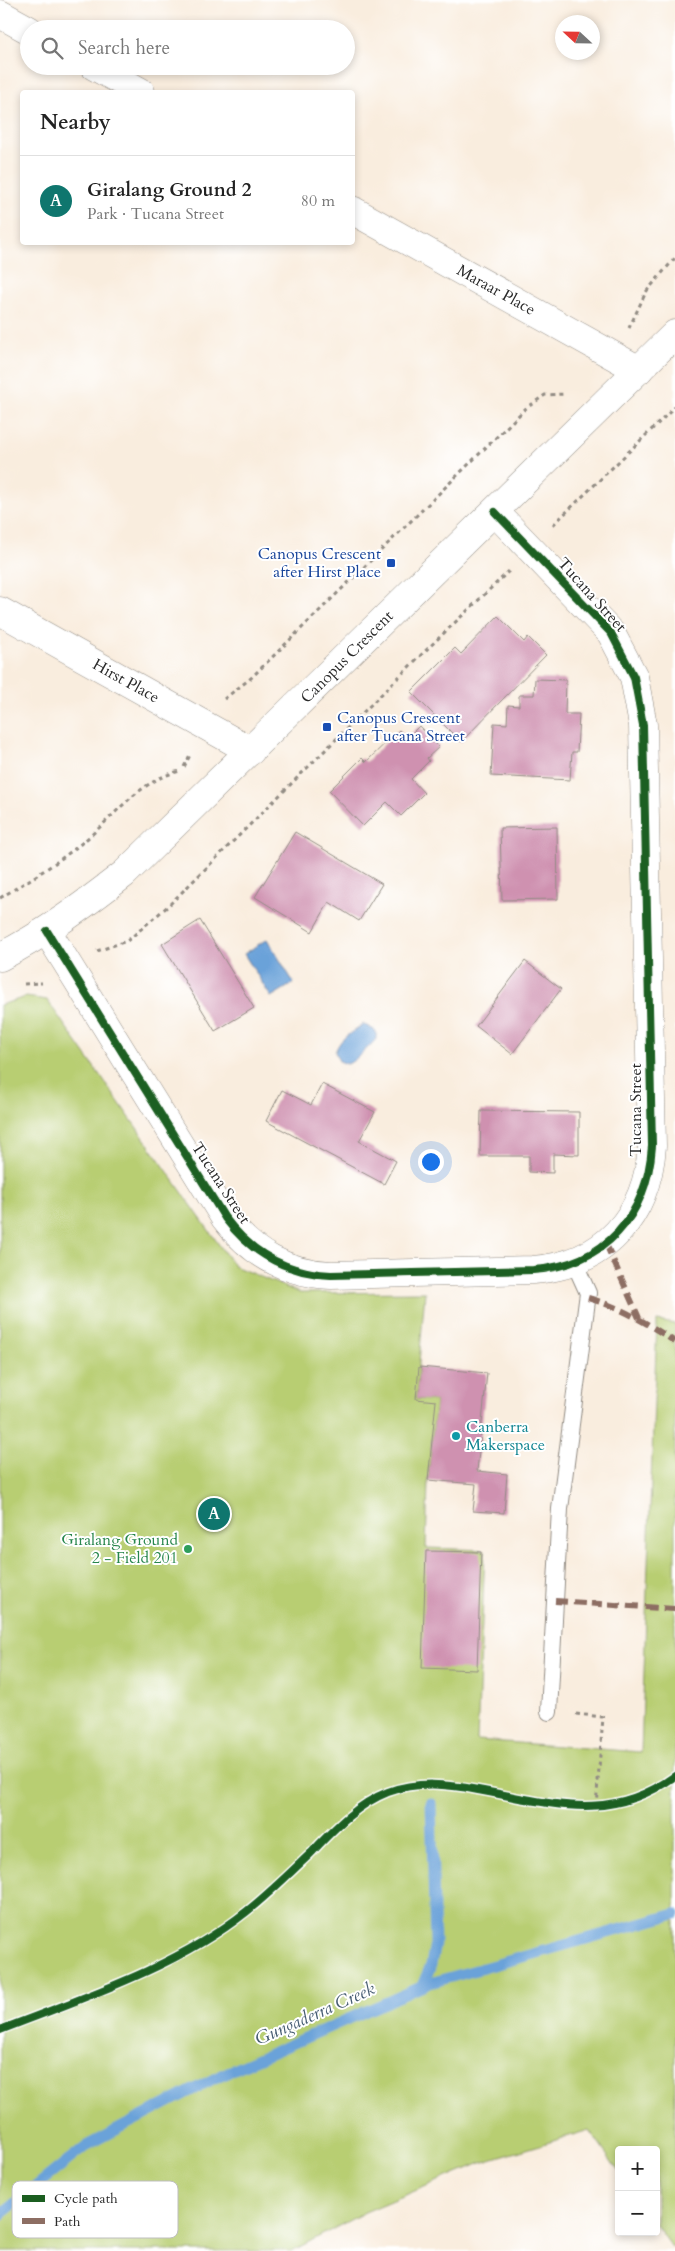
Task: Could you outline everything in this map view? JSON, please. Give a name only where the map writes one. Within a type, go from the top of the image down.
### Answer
[{"type":"street","points":[[0,14],[20,25]]},
{"type":"street","points":[[110,75],[137,90]]},
{"type":"street","name":"Maraar Place","points":[[355,212],[639,370]]},
{"type":"street","name":"Canopus Crescent","points":[[0,957],[47,931],[86,904],[124,874],[675,334]]},
{"type":"street","name":"Tucana Street","points":[[47,931],[226,1218],[253,1249],[271,1260],[290,1269],[310,1274],[331,1275],[549,1269],[574,1262],[600,1248],[625,1225],[637,1207],[645,1187],[650,1167],[652,1146],[642,725],[634,677],[611,633],[495,512]]},
{"type":"street","name":"Hirst Place","points":[[0,611],[251,751]]},
{"type":"lane","points":[[549,1712],[560,1509],[588,1294],[574,1262]]},
{"type":"path","points":[[609,353],[631,325],[646,292],[675,258]]},
{"type":"path","points":[[0,898],[42,873],[88,838],[146,785],[163,775],[183,771],[213,708],[251,678],[525,409],[545,395],[566,394],[573,387]]},
{"type":"path","points":[[20,986],[27,982],[44,984],[95,951],[127,941],[168,906],[675,407]]},
{"type":"path","points":[[549,1712],[603,1716],[592,1806],[606,1806]]},
{"type":"green space","points":[[26,997],[47,1000],[234,1266],[300,1293],[425,1292],[416,1399],[436,1401],[428,1480],[426,1548],[485,1550],[477,1740],[641,1752],[657,1321],[675,1324],[675,2245],[672,2247],[660,2230],[660,2146],[615,2146],[615,2166],[589,2130],[481,2163],[365,2212],[292,2251],[0,2251],[0,1005]]},
{"type":"water","points":[[267,939],[294,983],[271,997],[244,954]]},
{"type":"water","points":[[363,1024],[376,1031],[376,1039],[350,1063],[347,1064],[339,1061],[335,1052],[341,1042]]},
{"type":"building","points":[[498,616],[524,642],[528,637],[546,655],[461,742],[411,692],[455,648],[461,654]]},
{"type":"building","points":[[535,679],[566,680],[565,714],[579,714],[577,752],[572,752],[570,780],[491,776],[494,723],[507,724],[508,705],[519,706],[519,695],[534,695]]},
{"type":"building","points":[[419,726],[439,747],[427,758],[429,761],[411,779],[424,793],[401,816],[387,802],[363,826],[329,791],[362,758],[366,762],[399,730],[407,738]]},
{"type":"building","points":[[557,827],[558,899],[502,900],[500,828]]},
{"type":"building","points":[[295,832],[382,884],[359,921],[329,902],[312,932],[255,897]]},
{"type":"building","points":[[200,920],[254,1008],[215,1031],[162,944]]},
{"type":"building","points":[[525,961],[561,989],[512,1054],[476,1026]]},
{"type":"building","points":[[322,1084],[375,1112],[359,1141],[396,1161],[384,1184],[266,1121],[282,1090],[311,1105]]},
{"type":"building","points":[[481,1111],[579,1112],[579,1155],[553,1154],[553,1173],[529,1172],[529,1156],[480,1156]]},
{"type":"building","name":"Canberra Makerspace","points":[[419,1367],[487,1373],[477,1471],[507,1474],[504,1513],[473,1511],[476,1484],[428,1480],[436,1401],[416,1399]]},
{"type":"building","points":[[426,1551],[481,1552],[477,1670],[422,1668]]},
{"type":"waterway","points":[[422,1986],[431,1965],[435,1943],[431,1803]]},
{"type":"waterway","name":"Gungaderra Creek","points":[[42,2181],[86,2146],[221,2075],[430,1983],[675,1914]]},
{"type":"waterway","name":"Gungaderra Creek","points":[[0,2215],[12,2205]]},
{"type":"marked path","points":[[606,1244],[639,1318]]},
{"type":"marked path","points":[[588,1298],[633,1316],[675,1342]]},
{"type":"marked path","points":[[555,1601],[675,1609]]},
{"type":"cycle path","points":[[47,931],[225,1218],[247,1242],[271,1259],[299,1270],[331,1275],[533,1270],[559,1266],[581,1258],[601,1247],[618,1232],[631,1215],[641,1194],[648,1171],[652,1146],[643,725],[634,677],[611,633],[495,512]]},
{"type":"cycle path","points":[[0,2030],[128,1980],[190,1949],[219,1932],[271,1891],[346,1818],[366,1803],[388,1792],[410,1786],[444,1785],[555,1804],[603,1805],[627,1800],[651,1791],[675,1776]]},
{"type":"place","name":"Canopus Crescent after Hirst Place","points":[[391,563]]},
{"type":"place","name":"Canopus Crescent after Tucana Street","points":[[327,727]]},
{"type":"place","name":"Canberra Makerspace","points":[[456,1436]]},
{"type":"place","name":"Giralang Ground 2","points":[[214,1514]]},
{"type":"place","name":"Giralang Ground 2 - Field 201","points":[[188,1549]]}]
